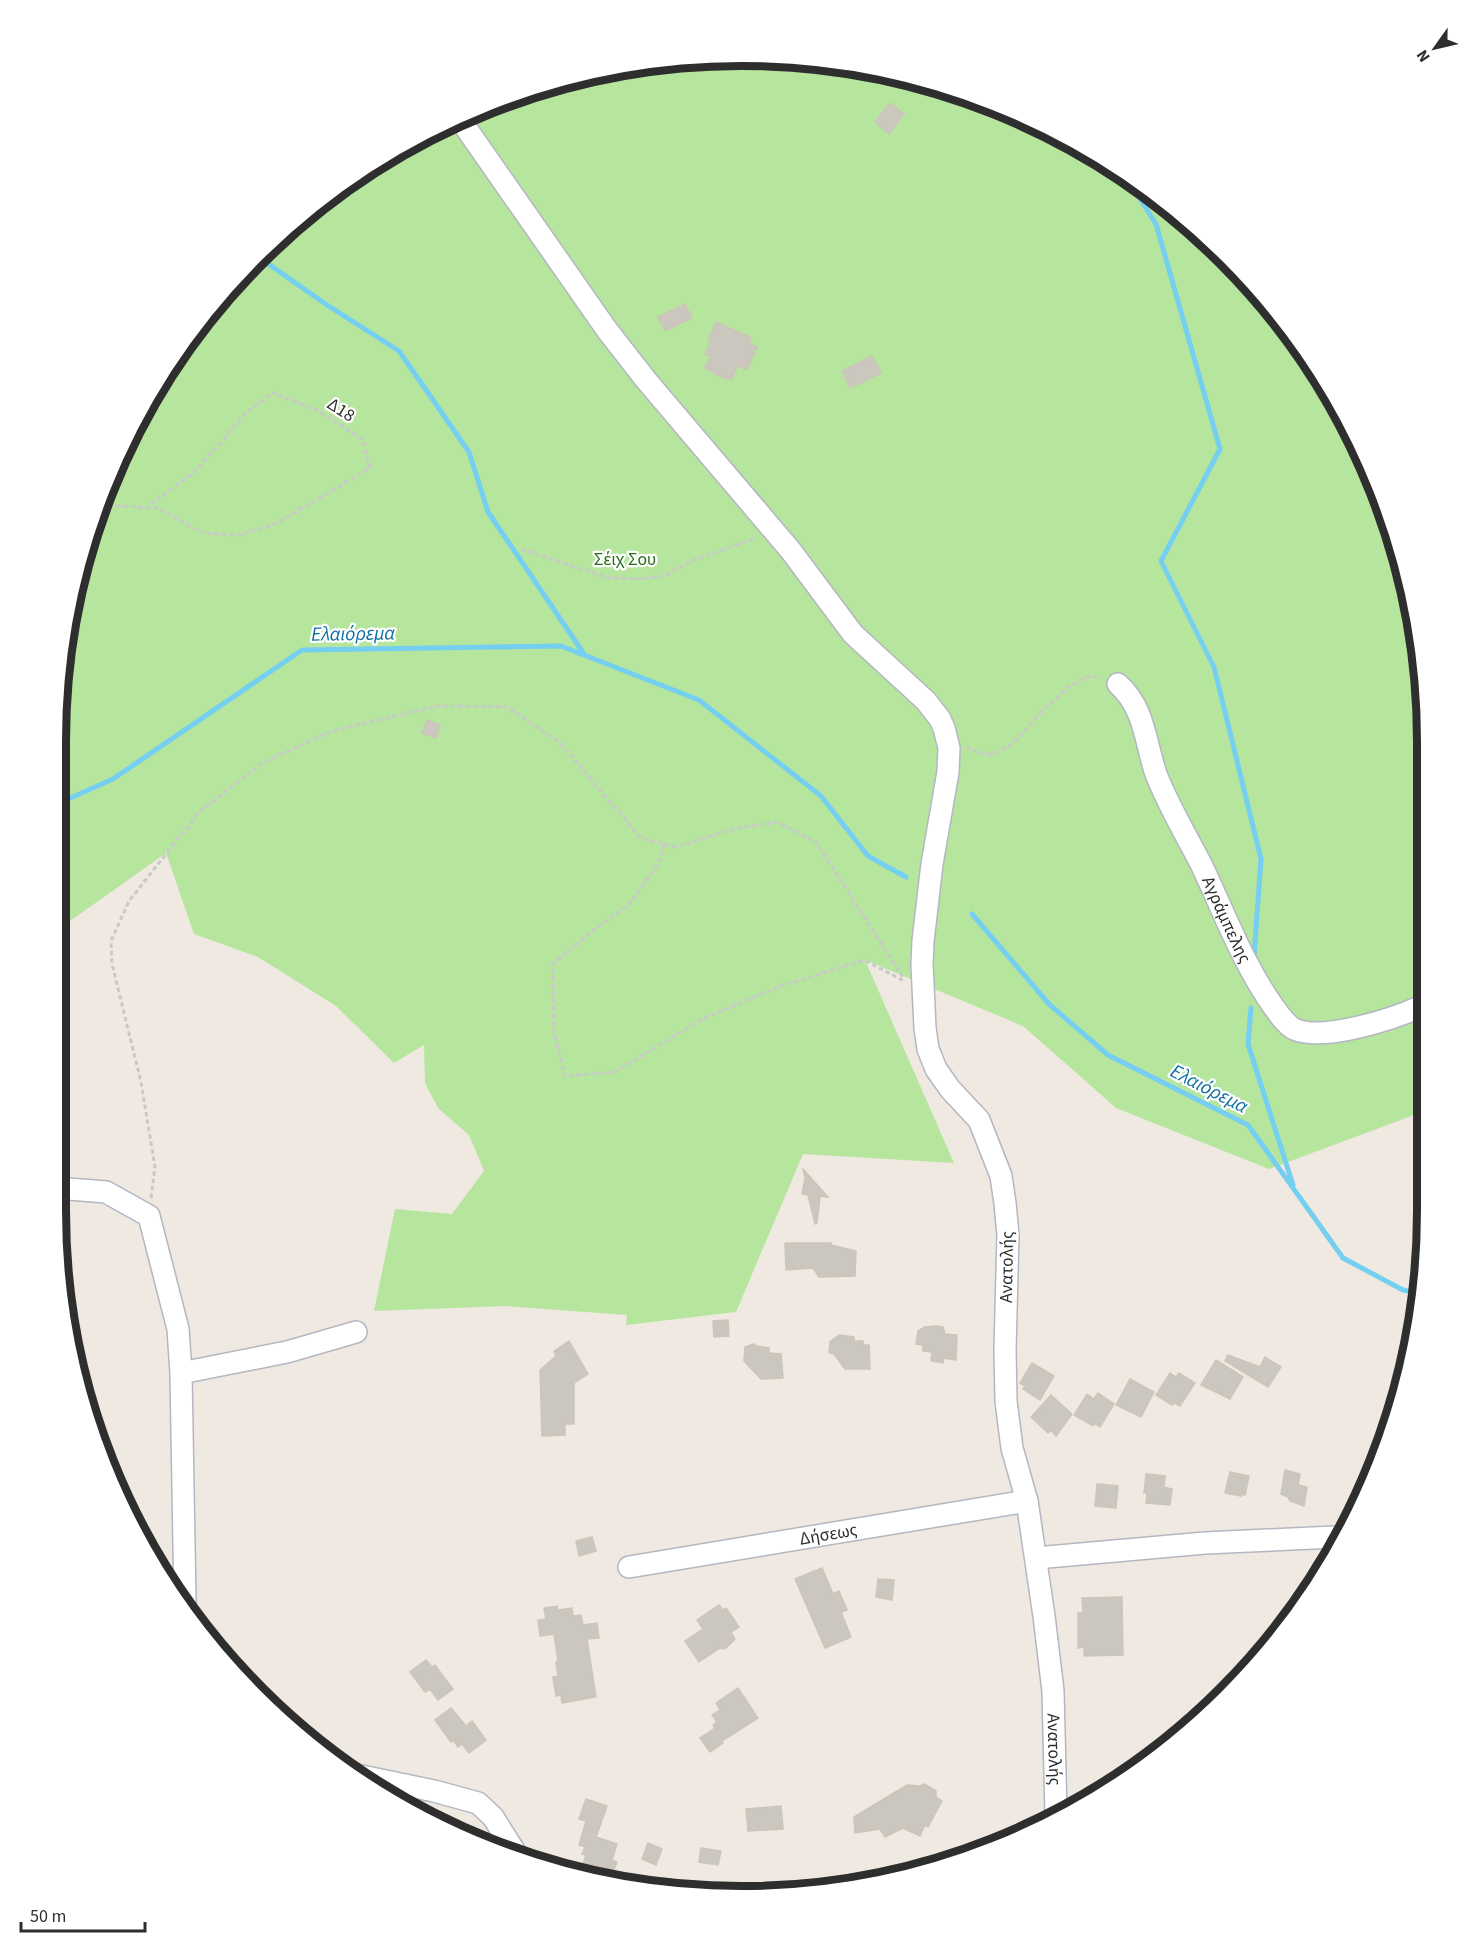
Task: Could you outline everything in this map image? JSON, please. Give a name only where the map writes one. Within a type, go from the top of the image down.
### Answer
[{"type":"street","points":[[464,126],[626,355],[775,532],[853,634],[931,706],[942,723],[948,741]]},
{"type":"street","name":"Αγράμπελης","points":[[1118,684],[1129,695],[1142,719],[1160,783],[1247,964],[1285,1022],[1295,1029],[1316,1034],[1378,1022],[1417,1008]]},
{"type":"street","name":"Ανατολής","points":[[948,741],[948,772],[932,864],[923,941],[922,975],[926,1037],[931,1058],[942,1078],[979,1120],[1001,1176],[1008,1235],[1006,1401],[1012,1448],[1027,1502],[1053,1691],[1056,1808]]},
{"type":"street","points":[[66,1189],[106,1192],[149,1216],[178,1329],[181,1373],[184,1591]]},
{"type":"street","points":[[181,1373],[287,1352],[356,1332]]},
{"type":"street","name":"Δήσεως","points":[[629,1567],[1027,1502]]},
{"type":"street","points":[[1036,1558],[1205,1543],[1333,1537]]},
{"type":"street","points":[[378,1779],[478,1803],[493,1817],[511,1845]]},
{"type":"path","name":"Δ18","points":[[109,505],[158,508],[202,533],[240,535],[277,523],[370,468],[362,439],[317,410],[273,393],[248,412],[196,471],[148,506]]},
{"type":"path","points":[[521,549],[609,578],[641,579],[664,576],[694,560],[775,532]]},
{"type":"path","points":[[948,741],[977,752],[993,755],[1014,744],[1067,688],[1085,677],[1104,677],[1118,684]]},
{"type":"path","points":[[149,1216],[155,1167],[141,1082],[112,964],[111,941],[129,901],[200,811],[264,762],[332,731],[438,706],[507,707],[560,743],[641,838],[665,844],[676,847],[734,829],[777,822],[816,842],[906,981],[864,960],[781,986],[704,1018],[615,1072],[565,1076],[554,1033],[553,964],[595,929],[629,905],[658,864],[665,844]]},
{"type":"green space","name":"Σέιχ Σου","points":[[697,67],[786,67],[873,79],[916,89],[1000,117],[1079,156],[1117,180],[1187,234],[1249,296],[1303,366],[1327,404],[1366,483],[1381,524],[1404,610],[1411,653],[1416,697],[1417,742],[1417,1114],[1269,1169],[1116,1108],[1023,1026],[865,960],[954,1163],[803,1154],[736,1312],[626,1325],[627,1315],[505,1306],[374,1311],[395,1209],[452,1214],[484,1171],[469,1135],[438,1108],[425,1083],[424,1045],[394,1063],[336,1006],[258,957],[194,934],[166,853],[66,924],[67,697],[79,610],[89,567],[117,483],[156,404],[206,330],[234,296],[296,234],[366,180],[404,156],[443,136],[483,117],[524,102],[610,79]]},
{"type":"building","points":[[890,103],[904,114],[889,134],[875,122]]},
{"type":"building","points":[[685,304],[692,318],[665,331],[658,317]]},
{"type":"building","points":[[716,322],[752,338],[749,344],[757,347],[747,370],[738,365],[731,380],[705,368],[711,356],[705,354],[711,341],[708,340]]},
{"type":"building","points":[[872,356],[881,373],[850,388],[842,371]]},
{"type":"building","points":[[427,720],[440,725],[436,738],[422,733]]},
{"type":"building","points":[[803,1169],[828,1197],[820,1196],[815,1224],[808,1195],[802,1194],[805,1178]]},
{"type":"building","points":[[785,1243],[831,1243],[831,1245],[856,1251],[855,1276],[819,1277],[813,1268],[786,1270]]},
{"type":"building","points":[[728,1320],[729,1336],[714,1337],[713,1321]]},
{"type":"building","points":[[925,1327],[943,1327],[945,1334],[957,1335],[956,1360],[944,1358],[943,1363],[931,1361],[932,1352],[923,1351],[923,1345],[916,1344],[918,1331]]},
{"type":"building","points":[[839,1335],[854,1337],[854,1341],[863,1341],[863,1345],[869,1345],[870,1369],[845,1369],[834,1354],[829,1353],[830,1342]]},
{"type":"building","points":[[569,1341],[588,1374],[574,1383],[574,1424],[565,1424],[565,1435],[542,1436],[540,1370],[556,1356],[554,1351]]},
{"type":"building","points":[[753,1344],[769,1348],[769,1353],[781,1354],[783,1378],[761,1379],[744,1361],[745,1347]]},
{"type":"building","points":[[1228,1355],[1260,1367],[1265,1357],[1281,1367],[1268,1387],[1225,1361]]},
{"type":"building","points":[[1216,1360],[1243,1377],[1230,1399],[1201,1385]]},
{"type":"building","points":[[1032,1363],[1054,1376],[1040,1400],[1023,1389],[1025,1386],[1020,1383]]},
{"type":"building","points":[[1170,1373],[1176,1377],[1179,1373],[1195,1383],[1180,1406],[1174,1403],[1172,1405],[1156,1395]]},
{"type":"building","points":[[1130,1379],[1154,1392],[1141,1417],[1116,1405]]},
{"type":"building","points":[[1098,1393],[1114,1404],[1100,1427],[1094,1423],[1093,1426],[1074,1415],[1087,1394],[1094,1399]]},
{"type":"building","points":[[1051,1395],[1072,1414],[1056,1436],[1051,1430],[1048,1433],[1031,1417]]},
{"type":"building","points":[[1285,1470],[1300,1474],[1298,1485],[1307,1487],[1304,1506],[1290,1501],[1288,1497],[1281,1494]]},
{"type":"building","points":[[1230,1472],[1249,1476],[1245,1495],[1225,1493]]},
{"type":"building","points":[[1146,1474],[1165,1476],[1164,1487],[1172,1489],[1170,1505],[1146,1503],[1147,1493],[1144,1493]]},
{"type":"building","points":[[1097,1484],[1118,1486],[1116,1508],[1095,1506]]},
{"type":"building","points":[[592,1537],[596,1551],[579,1556],[576,1541]]},
{"type":"building","points":[[822,1568],[833,1594],[839,1591],[847,1610],[841,1612],[851,1637],[825,1648],[795,1579]]},
{"type":"building","points":[[878,1579],[894,1580],[892,1600],[876,1597]]},
{"type":"building","points":[[1122,1597],[1123,1655],[1084,1656],[1084,1647],[1078,1648],[1078,1613],[1083,1613],[1082,1598]]},
{"type":"building","points":[[719,1605],[723,1610],[726,1608],[739,1627],[731,1632],[735,1639],[725,1649],[720,1648],[699,1662],[685,1641],[703,1629],[697,1620]]},
{"type":"building","points":[[557,1606],[558,1610],[572,1608],[573,1616],[581,1615],[583,1625],[597,1623],[599,1638],[587,1639],[596,1697],[562,1703],[561,1695],[556,1696],[553,1677],[558,1676],[556,1662],[558,1661],[554,1634],[540,1636],[538,1620],[546,1619],[544,1608]]},
{"type":"building","points":[[426,1660],[432,1667],[435,1665],[453,1689],[438,1700],[430,1689],[425,1692],[410,1672]]},
{"type":"building","points":[[738,1688],[758,1718],[722,1741],[723,1743],[710,1752],[700,1738],[715,1728],[713,1725],[717,1722],[712,1715],[720,1710],[716,1703]]},
{"type":"building","points":[[451,1708],[466,1726],[472,1721],[486,1740],[469,1753],[462,1744],[458,1747],[453,1740],[451,1742],[435,1720]]},
{"type":"building","points":[[924,1784],[936,1791],[936,1797],[942,1801],[928,1827],[925,1825],[920,1836],[903,1828],[885,1837],[880,1829],[855,1833],[854,1817],[907,1785]]},
{"type":"building","points":[[586,1799],[607,1806],[596,1837],[617,1844],[612,1860],[617,1862],[613,1873],[582,1867],[586,1855],[582,1854],[585,1847],[579,1845],[586,1821],[579,1819]]},
{"type":"building","points":[[781,1806],[783,1829],[748,1831],[746,1809]]},
{"type":"building","points":[[648,1843],[662,1849],[656,1865],[642,1859]]},
{"type":"building","points":[[701,1848],[721,1851],[718,1865],[699,1862]]},
{"type":"waterway","points":[[1137,194],[1156,224],[1220,449],[1161,561],[1214,667],[1261,859],[1254,957]]},
{"type":"waterway","points":[[266,262],[399,351],[469,452],[488,512],[584,654]]},
{"type":"waterway","name":"Ελαιόρεμα","points":[[66,800],[113,779],[302,650],[561,646],[699,700],[821,796],[868,856],[906,877]]},
{"type":"waterway","name":"Ελαιόρεμα","points":[[972,914],[1049,1004],[1108,1055],[1248,1125],[1343,1258],[1403,1290],[1412,1292]]},
{"type":"waterway","points":[[1251,1008],[1248,1044],[1293,1185]]}]
